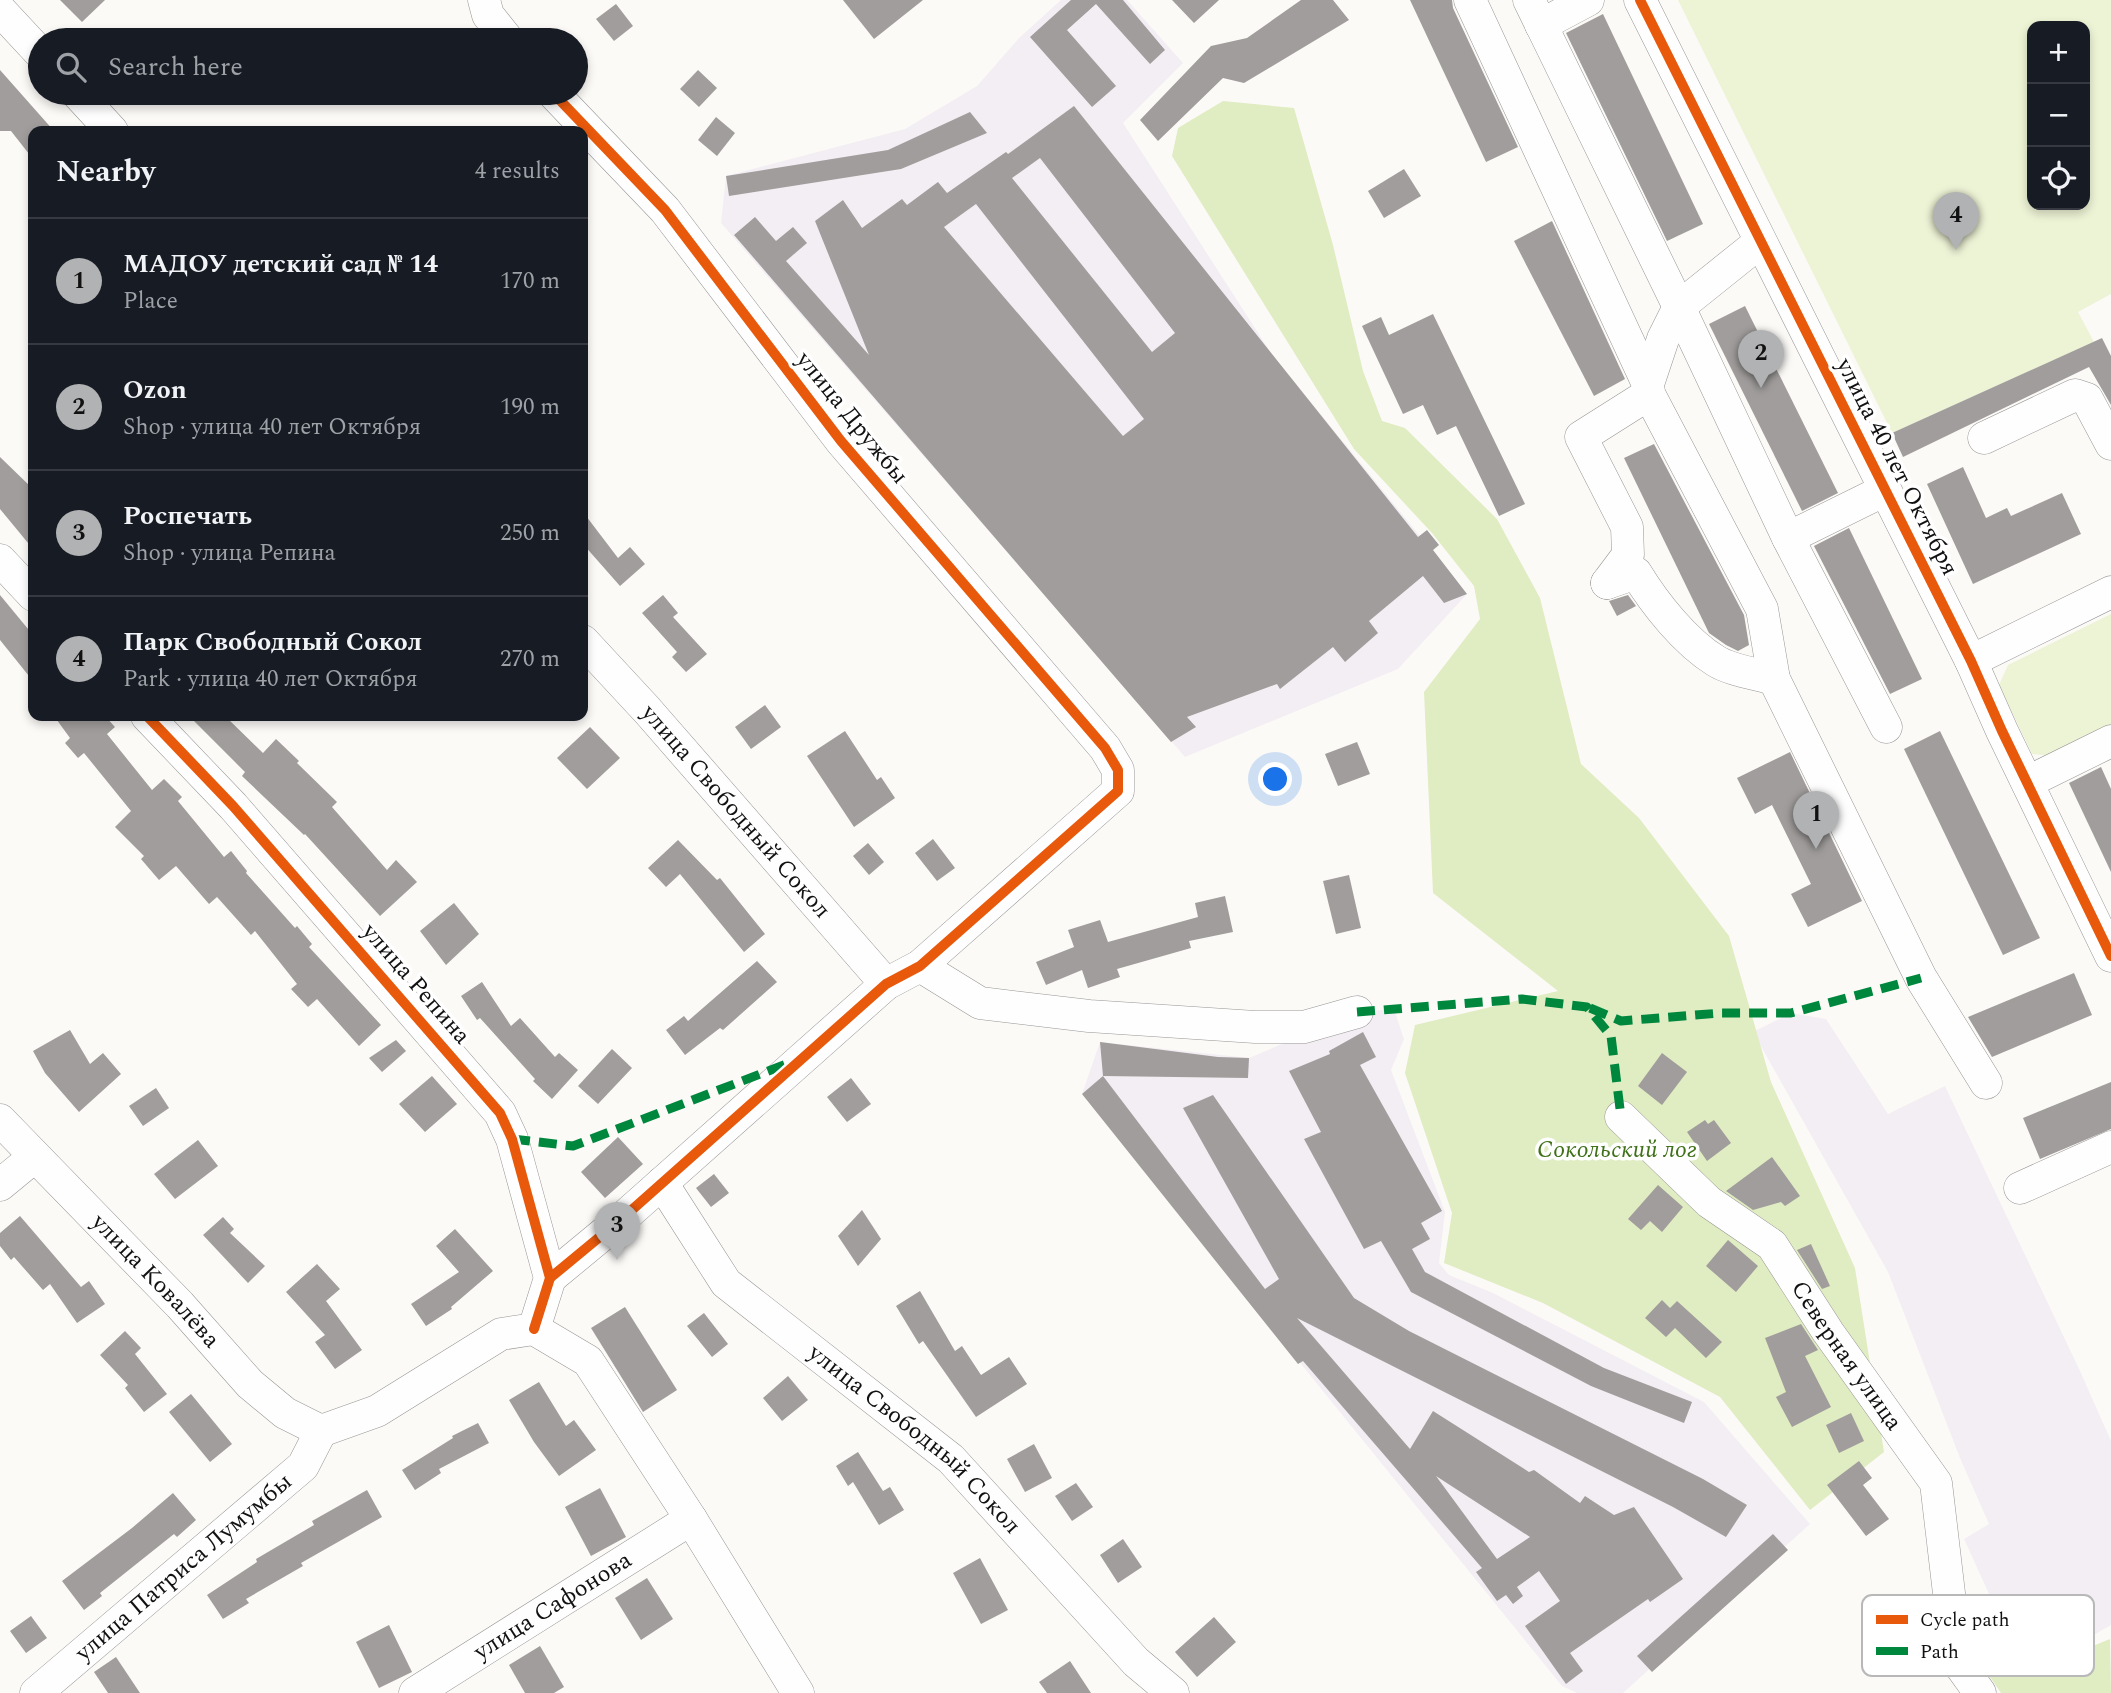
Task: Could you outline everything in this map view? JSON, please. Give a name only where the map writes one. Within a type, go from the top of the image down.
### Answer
[{"type":"street","points":[[484,0],[488,15],[498,28]]},
{"type":"street","points":[[1470,0],[1649,389],[1762,609],[1774,679],[1921,978],[1986,1083]]},
{"type":"street","points":[[1588,0],[1535,13],[1788,538],[1886,727]]},
{"type":"street","name":"улица 40 лет Октября","points":[[1640,0],[1971,661],[2111,956]]},
{"type":"street","points":[[0,10],[28,40]]},
{"type":"street","points":[[88,105],[107,126]]},
{"type":"street","name":"улица Дружбы","points":[[564,105],[585,126]]},
{"type":"street","name":"улица Дружбы","points":[[588,130],[665,210],[841,441],[1105,748],[1118,770],[1118,791],[920,966]]},
{"type":"street","points":[[1760,242],[1679,307],[1663,340],[1649,389],[1581,438],[1627,527],[1628,555],[1607,583],[1636,573],[1654,602],[1681,632],[1717,662],[1774,679]]},
{"type":"street","points":[[1984,439],[2075,395],[2087,399],[2111,444]]},
{"type":"street","points":[[1788,538],[1885,490]]},
{"type":"street","points":[[0,560],[28,590]]},
{"type":"street","points":[[1971,661],[2111,592]]},
{"type":"street","name":"улица Свободный Сокол","points":[[588,646],[887,984]]},
{"type":"street","name":"улица Репина","points":[[152,721],[233,806],[500,1113],[512,1139],[550,1278]]},
{"type":"street","points":[[2028,782],[2111,741]]},
{"type":"street","points":[[534,1329],[550,1278],[887,984],[920,966],[980,1003],[1088,1016],[1255,1027],[1304,1027],[1357,1013]]},
{"type":"street","name":"Северная улица","points":[[1621,1117],[1709,1202],[1772,1245],[1828,1332],[1936,1483],[1949,1595]]},
{"type":"street","name":"улица Ковалёва","points":[[0,1119],[180,1305],[250,1384],[285,1413],[321,1431]]},
{"type":"street","points":[[2020,1188],[2111,1147]]},
{"type":"street","points":[[0,1185],[34,1157]]},
{"type":"street","name":"улица Свободный Сокол","points":[[662,1183],[726,1283],[951,1459],[1136,1662],[1172,1693]]},
{"type":"street","points":[[321,1431],[377,1411],[501,1334],[534,1329],[588,1361],[691,1519],[798,1693]]},
{"type":"street","name":"улица Патриса Лумумбы","points":[[36,1693],[303,1466],[321,1431]]},
{"type":"street","name":"улица Сафонова","points":[[415,1693],[691,1519]]},
{"type":"street","name":"Северная улица","points":[[1968,1676],[1980,1693]]},
{"type":"shaded area","points":[[1061,0],[1127,0],[1183,63],[1123,123],[1271,353],[1467,594],[1398,669],[1185,757],[721,223],[726,176],[905,129],[977,86],[1019,38]]},
{"type":"shaded area","points":[[1394,1009],[1404,1039],[1391,1070],[1445,1212],[1439,1263],[1449,1275],[1493,1293],[1704,1402],[1810,1524],[1623,1693],[1577,1693],[1562,1686],[1082,1094],[1100,1042],[1249,1058],[1357,1012]]},
{"type":"shaded area","points":[[1791,1013],[1826,1019],[1888,1114],[1945,1086],[2111,1441],[2111,1625],[2094,1635],[2094,1595],[1990,1595],[1964,1539],[1989,1524],[1960,1458],[1888,1272],[1753,1032]]},
{"type":"green space","points":[[1678,0],[2111,0],[2111,294],[2078,312],[2094,342],[1892,433]]},
{"type":"green space","name":"Сокольский лог","points":[[1223,101],[1294,108],[1333,245],[1363,371],[1382,421],[1405,428],[1497,519],[1540,598],[1581,764],[1639,818],[1729,936],[1771,1082],[1855,1268],[1884,1452],[1810,1510],[1720,1397],[1543,1303],[1444,1263],[1452,1213],[1405,1073],[1415,1025],[1558,991],[1433,893],[1424,692],[1480,619],[1474,586],[1432,533],[1354,449],[1172,156],[1178,128]]},
{"type":"green space","points":[[2111,614],[2111,728],[2054,756],[2032,754],[1999,685],[2008,665]]},
{"type":"green space","points":[[2110,1639],[2111,1693],[2001,1693],[1989,1676],[2094,1676],[2094,1645]]},
{"type":"building","points":[[60,0],[105,0],[82,22]]},
{"type":"building","points":[[843,0],[923,0],[874,39]]},
{"type":"building","points":[[1071,0],[1123,0],[1165,50],[1150,64],[1096,4],[1067,30],[1116,86],[1092,107],[1030,37]]},
{"type":"building","points":[[1172,0],[1219,0],[1194,23]]},
{"type":"building","points":[[1301,0],[1333,0],[1349,20],[1244,83],[1223,78],[1158,141],[1140,120],[1211,46],[1247,38]]},
{"type":"building","points":[[1410,0],[1452,0],[1453,8],[1518,147],[1486,162]]},
{"type":"building","points":[[616,4],[633,26],[614,41],[596,19]]},
{"type":"building","points":[[1603,14],[1703,224],[1667,241],[1566,33]]},
{"type":"building","points":[[0,70],[28,102],[28,105],[50,126],[28,126],[28,153],[11,131],[0,131]]},
{"type":"building","points":[[698,70],[717,88],[699,107],[680,89]]},
{"type":"building","points":[[1074,106],[1418,537],[1427,530],[1439,545],[1433,550],[1467,594],[1444,603],[1423,576],[1369,621],[1378,633],[1345,662],[1333,647],[1280,689],[1277,684],[1187,717],[1196,727],[1171,742],[734,235],[755,217],[776,241],[793,227],[807,243],[786,261],[869,355],[815,221],[843,200],[862,228],[902,199],[907,205],[938,182],[947,193],[1006,152],[1008,154]],"holes":[[[1040,158],[1175,333],[1152,352],[1012,178]],[[976,204],[1144,419],[1123,436],[944,227]]]},
{"type":"building","points":[[970,112],[987,133],[901,169],[729,196],[726,176],[888,150]]},
{"type":"building","points":[[716,117],[735,133],[717,156],[698,140]]},
{"type":"building","points":[[1404,169],[1421,196],[1384,218],[1368,191]]},
{"type":"building","points":[[1552,221],[1625,379],[1594,396],[1514,241]]},
{"type":"building","points":[[1745,306],[1838,493],[1802,511],[1709,324]]},
{"type":"building","points":[[1433,314],[1525,504],[1499,516],[1456,426],[1437,435],[1423,405],[1403,414],[1362,326],[1381,317],[1389,335]]},
{"type":"building","points":[[2102,338],[2111,356],[2111,405],[2089,367],[1903,457],[1892,433]]},
{"type":"building","points":[[1654,444],[1744,615],[1749,645],[1738,651],[1709,633],[1624,458]]},
{"type":"building","points":[[0,457],[28,484],[28,543],[0,509]]},
{"type":"building","points":[[1963,467],[1986,518],[2007,508],[2011,516],[2062,493],[2081,534],[1973,584],[1927,484]]},
{"type":"building","points":[[588,519],[618,558],[630,547],[645,564],[620,586],[588,550]]},
{"type":"building","points":[[1849,528],[1922,679],[1890,694],[1814,546]]},
{"type":"building","points":[[0,595],[28,629],[28,675],[0,640]]},
{"type":"building","points":[[663,595],[678,613],[673,617],[707,654],[686,672],[672,657],[677,652],[642,613]]},
{"type":"building","points":[[1628,595],[1636,606],[1617,616],[1609,601]]},
{"type":"building","points":[[765,705],[781,727],[751,749],[735,727]]},
{"type":"building","points":[[58,721],[110,721],[115,727],[107,734],[152,790],[164,779],[182,797],[178,801],[224,857],[231,851],[246,873],[312,944],[309,947],[381,1025],[359,1046],[317,999],[308,1007],[291,989],[297,984],[255,931],[251,935],[217,897],[209,904],[176,866],[159,880],[141,859],[144,856],[115,827],[131,811],[84,753],[78,758],[65,743],[70,738]]},
{"type":"building","points":[[194,721],[230,721],[263,753],[276,739],[337,802],[332,807],[387,870],[396,860],[417,882],[380,916],[305,834],[242,776],[245,772]]},
{"type":"building","points":[[590,727],[620,758],[587,789],[557,758]]},
{"type":"building","points":[[845,731],[877,780],[881,777],[895,798],[854,827],[807,756]]},
{"type":"building","points":[[1940,731],[2040,938],[2003,955],[1904,749]]},
{"type":"building","points":[[1357,742],[1370,774],[1338,786],[1325,754]]},
{"type":"building","points":[[1790,752],[1862,901],[1808,927],[1791,894],[1811,884],[1772,805],[1755,814],[1737,778]]},
{"type":"building","points":[[2101,767],[2111,789],[2111,872],[2069,783]]},
{"type":"building","points":[[933,839],[955,868],[937,881],[915,853]]},
{"type":"building","points":[[678,840],[717,880],[720,878],[765,934],[744,952],[680,874],[666,887],[648,868]]},
{"type":"building","points":[[868,843],[884,862],[869,875],[853,856]]},
{"type":"building","points":[[1349,875],[1361,928],[1336,934],[1323,881]]},
{"type":"building","points":[[1225,896],[1233,932],[1189,941],[1191,948],[1117,969],[1120,977],[1088,988],[1082,970],[1046,985],[1036,962],[1074,947],[1068,930],[1100,920],[1108,942],[1198,917],[1195,903]]},
{"type":"building","points":[[454,903],[479,934],[446,965],[420,931]]},
{"type":"building","points":[[757,961],[777,982],[723,1030],[720,1028],[685,1055],[666,1030],[684,1016],[688,1021]]},
{"type":"building","points":[[2074,973],[2092,1015],[1992,1057],[1968,1017]]},
{"type":"building","points":[[482,982],[511,1026],[520,1018],[555,1057],[559,1053],[578,1070],[552,1099],[533,1081],[535,1079],[480,1018],[477,1020],[461,996]]},
{"type":"building","points":[[70,1030],[90,1064],[103,1053],[121,1074],[79,1112],[45,1073],[33,1051]]},
{"type":"building","points":[[1363,1032],[1376,1057],[1360,1065],[1442,1211],[1421,1223],[1430,1239],[1412,1249],[1425,1272],[1604,1368],[1692,1402],[1684,1423],[1591,1386],[1411,1292],[1381,1241],[1364,1249],[1304,1139],[1321,1132],[1289,1071],[1330,1054],[1329,1051]]},
{"type":"building","points":[[396,1040],[406,1051],[382,1072],[369,1058]]},
{"type":"building","points":[[1100,1042],[1218,1057],[1249,1058],[1248,1078],[1103,1076]]},
{"type":"building","points":[[612,1049],[632,1068],[598,1104],[578,1086]]},
{"type":"building","points":[[1662,1053],[1687,1072],[1662,1105],[1638,1086]]},
{"type":"building","points":[[432,1076],[457,1104],[425,1132],[399,1104]]},
{"type":"building","points":[[1103,1076],[1265,1289],[1279,1279],[1183,1108],[1213,1095],[1354,1298],[1409,1331],[1703,1479],[1747,1505],[1726,1537],[1673,1507],[1297,1318],[1410,1449],[1433,1411],[1529,1472],[1534,1470],[1580,1503],[1585,1496],[1614,1515],[1634,1507],[1683,1579],[1650,1602],[1648,1599],[1570,1653],[1583,1671],[1566,1684],[1525,1626],[1560,1601],[1539,1571],[1517,1587],[1523,1596],[1513,1604],[1506,1595],[1497,1601],[1476,1572],[1482,1568],[1303,1361],[1298,1364],[1082,1094]],"holes":[[[1436,1476],[1530,1537],[1497,1559]]]},
{"type":"building","points":[[851,1078],[871,1104],[847,1122],[827,1097]]},
{"type":"building","points":[[2111,1082],[2111,1129],[2040,1159],[2023,1118]]},
{"type":"building","points":[[156,1088],[169,1108],[143,1126],[129,1106]]},
{"type":"building","points":[[1705,1120],[1708,1124],[1714,1120],[1731,1143],[1707,1161],[1687,1132]]},
{"type":"building","points":[[618,1137],[643,1164],[605,1198],[581,1172]]},
{"type":"building","points":[[198,1140],[218,1166],[175,1199],[154,1174]]},
{"type":"building","points":[[1772,1157],[1800,1196],[1785,1206],[1781,1202],[1753,1210],[1726,1191]]},
{"type":"building","points":[[714,1174],[729,1193],[711,1207],[696,1188]]},
{"type":"building","points":[[1658,1185],[1683,1207],[1662,1232],[1650,1221],[1641,1230],[1628,1219]]},
{"type":"building","points":[[862,1210],[881,1239],[858,1266],[838,1236]]},
{"type":"building","points":[[20,1216],[81,1287],[89,1281],[105,1304],[77,1323],[50,1284],[43,1290],[14,1257],[11,1260],[0,1246],[0,1233]]},
{"type":"building","points":[[223,1217],[234,1229],[230,1233],[265,1266],[248,1283],[203,1235]]},
{"type":"building","points":[[455,1229],[493,1271],[451,1307],[452,1309],[426,1326],[411,1304],[459,1272],[436,1246]]},
{"type":"building","points":[[1728,1240],[1758,1266],[1736,1292],[1706,1266]]},
{"type":"building","points":[[1811,1244],[1830,1286],[1822,1289],[1797,1250]]},
{"type":"building","points":[[317,1264],[340,1289],[326,1301],[362,1350],[335,1369],[315,1342],[325,1335],[286,1292]]},
{"type":"building","points":[[920,1291],[955,1351],[962,1346],[981,1375],[1009,1357],[1027,1384],[976,1417],[923,1341],[919,1344],[896,1306]]},
{"type":"building","points":[[1662,1300],[1670,1308],[1677,1301],[1722,1342],[1706,1358],[1675,1328],[1666,1337],[1645,1318]]},
{"type":"building","points":[[625,1307],[677,1390],[643,1412],[591,1328]]},
{"type":"building","points":[[704,1313],[728,1344],[712,1357],[687,1326]]},
{"type":"building","points":[[1801,1324],[1818,1350],[1805,1356],[1831,1407],[1792,1427],[1776,1397],[1786,1392],[1765,1338]]},
{"type":"building","points":[[125,1331],[141,1348],[135,1354],[167,1394],[144,1412],[125,1388],[128,1385],[100,1355]]},
{"type":"building","points":[[788,1376],[808,1400],[782,1421],[763,1398]]},
{"type":"building","points":[[539,1382],[566,1426],[574,1420],[596,1450],[559,1476],[534,1442],[509,1400]]},
{"type":"building","points":[[191,1394],[232,1444],[210,1462],[169,1412]]},
{"type":"building","points":[[1851,1413],[1864,1441],[1839,1453],[1826,1425]]},
{"type":"building","points":[[478,1423],[489,1443],[439,1469],[441,1473],[415,1490],[402,1470],[453,1438],[452,1436]]},
{"type":"building","points":[[1034,1444],[1052,1478],[1025,1492],[1007,1459]]},
{"type":"building","points":[[858,1452],[883,1491],[890,1487],[904,1510],[879,1525],[853,1482],[848,1486],[836,1466]]},
{"type":"building","points":[[1859,1461],[1872,1478],[1863,1485],[1889,1519],[1866,1536],[1827,1485]]},
{"type":"building","points":[[1076,1483],[1093,1507],[1072,1521],[1055,1496]]},
{"type":"building","points":[[600,1488],[626,1537],[591,1556],[565,1507]]},
{"type":"building","points":[[367,1490],[382,1517],[301,1563],[303,1566],[246,1599],[249,1603],[223,1619],[207,1595],[257,1562],[256,1559],[314,1525],[312,1521]]},
{"type":"building","points":[[173,1493],[196,1520],[177,1537],[174,1534],[100,1593],[102,1596],[84,1610],[62,1581]]},
{"type":"building","points":[[1773,1534],[1788,1550],[1652,1672],[1637,1656]]},
{"type":"building","points":[[1123,1539],[1142,1567],[1118,1583],[1100,1555]]},
{"type":"building","points":[[980,1558],[1008,1610],[981,1624],[953,1573]]},
{"type":"building","points":[[647,1578],[673,1619],[641,1640],[615,1598]]},
{"type":"building","points":[[31,1616],[47,1638],[26,1653],[10,1631]]},
{"type":"building","points":[[1214,1617],[1236,1642],[1197,1677],[1175,1652]]},
{"type":"building","points":[[389,1625],[412,1672],[379,1688],[356,1642]]},
{"type":"building","points":[[540,1646],[564,1687],[554,1693],[525,1693],[509,1665]]},
{"type":"building","points":[[116,1657],[140,1693],[108,1693],[94,1672]]},
{"type":"building","points":[[1070,1661],[1091,1693],[1047,1693],[1039,1682]]},
{"type":"marked path","points":[[1590,1008],[1621,1021],[1721,1013],[1791,1013],[1921,978]]},
{"type":"marked path","points":[[1357,1012],[1522,999],[1587,1007],[1611,1036],[1621,1117]]},
{"type":"marked path","points":[[512,1139],[573,1146],[789,1063]]},
{"type":"cycle path","points":[[1640,0],[1971,661],[2111,956]]},
{"type":"cycle path","points":[[564,105],[585,126]]},
{"type":"cycle path","points":[[550,1278],[625,1216],[886,984],[920,966],[1118,791],[1118,770],[1105,748],[841,441],[665,210],[588,130]]},
{"type":"cycle path","points":[[152,721],[233,806],[500,1113],[512,1139],[550,1278],[534,1329]]},
{"type":"place","name":"Парк Свободный Сокол","points":[[1956,250]]},
{"type":"place","name":"Ozon","points":[[1761,388]]},
{"type":"place","name":"МАДОУ детский сад № 14","points":[[1816,849]]},
{"type":"place","name":"Роспечать","points":[[617,1260]]}]
